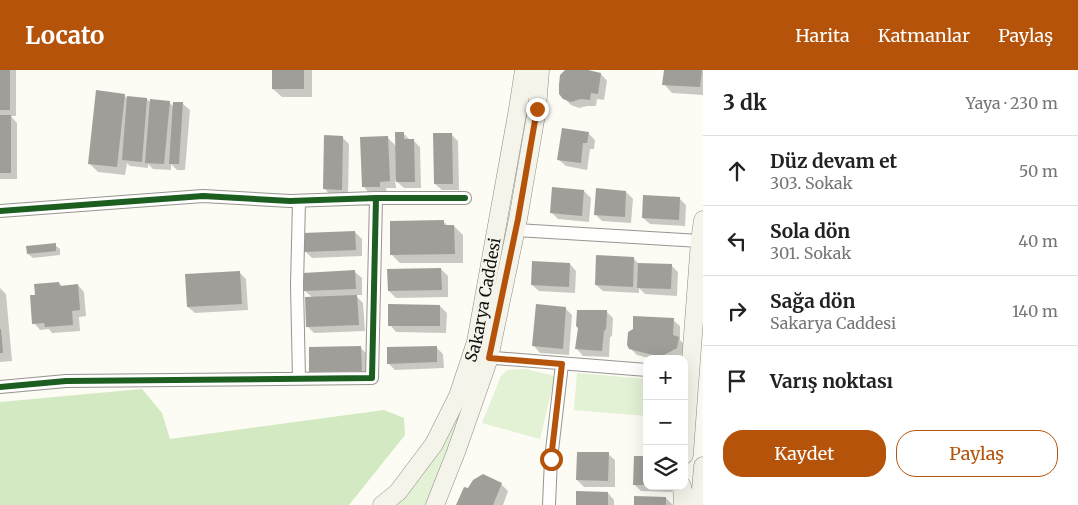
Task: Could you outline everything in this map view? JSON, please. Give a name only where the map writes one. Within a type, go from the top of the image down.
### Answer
[{"type":"main road","name":"Sakarya Caddesi","points":[[382,505],[398,492],[434,444],[458,396],[472,356],[524,70]]},
{"type":"main road","name":"Sakarya Caddesi","points":[[435,505],[489,358],[516,230],[537,109],[540,70]]},
{"type":"main road","points":[[688,373],[703,220]]},
{"type":"main road","points":[[684,445],[687,400]]},
{"type":"main road","points":[[692,505],[701,490],[703,466]]},
{"type":"main road","points":[[682,490],[683,505]]},
{"type":"street","points":[[0,211],[203,196],[299,201],[376,198],[465,198]]},
{"type":"street","points":[[0,387],[66,381],[372,378],[376,198]]},
{"type":"street","points":[[299,201],[297,285],[299,379]]},
{"type":"street","points":[[516,230],[700,241]]},
{"type":"street","points":[[472,356],[643,370]]},
{"type":"street","points":[[549,505],[551,459],[562,364]]},
{"type":"green space","points":[[525,369],[555,376],[540,439],[482,423],[501,376],[507,370]]},
{"type":"green space","points":[[577,373],[643,379],[643,416],[574,410]]},
{"type":"green space","points":[[142,389],[162,413],[170,439],[384,410],[404,418],[405,435],[349,505],[0,505],[0,402]]},
{"type":"green space","points":[[462,411],[428,505],[393,505],[445,439]]},
{"type":"building","points":[[0,70],[10,70],[10,110],[0,110]]},
{"type":"building","points":[[272,70],[304,70],[304,89],[272,89]]},
{"type":"building","points":[[565,70],[588,70],[601,73],[598,94],[591,93],[590,100],[580,99],[571,102],[563,99],[559,94],[559,85],[560,75]]},
{"type":"building","points":[[664,70],[702,70],[700,87],[662,85]]},
{"type":"building","points":[[96,90],[125,94],[117,167],[88,164]]},
{"type":"building","points":[[127,96],[147,98],[142,162],[122,160]]},
{"type":"building","points":[[150,99],[170,101],[164,164],[145,163]]},
{"type":"building","points":[[173,102],[183,102],[179,164],[169,164]]},
{"type":"building","points":[[0,115],[11,115],[11,173],[0,173]]},
{"type":"building","points":[[562,128],[589,132],[587,143],[583,143],[581,163],[557,160]]},
{"type":"building","points":[[395,132],[404,132],[404,139],[414,139],[415,182],[396,182]]},
{"type":"building","points":[[433,133],[452,133],[453,184],[434,184]]},
{"type":"building","points":[[324,135],[343,136],[342,190],[323,189]]},
{"type":"building","points":[[388,136],[390,181],[380,182],[380,187],[362,187],[360,137]]},
{"type":"building","points":[[552,187],[584,190],[582,216],[550,213]]},
{"type":"building","points":[[596,188],[626,191],[625,217],[594,215]]},
{"type":"building","points":[[643,195],[680,197],[679,220],[642,218]]},
{"type":"building","points":[[444,220],[444,225],[454,225],[455,254],[390,255],[390,221]]},
{"type":"building","points":[[355,231],[356,250],[304,252],[303,233]]},
{"type":"building","points":[[56,243],[56,251],[27,254],[26,246]]},
{"type":"building","points":[[596,255],[634,257],[633,287],[595,285]]},
{"type":"building","points":[[532,261],[570,263],[569,287],[531,285]]},
{"type":"building","points":[[638,263],[672,264],[671,289],[637,288]]},
{"type":"building","points":[[441,268],[442,290],[388,291],[387,269]]},
{"type":"building","points":[[355,270],[356,289],[304,291],[303,273]]},
{"type":"building","points":[[240,271],[242,304],[187,307],[185,274]]},
{"type":"building","points":[[59,282],[60,286],[78,284],[80,310],[72,311],[73,325],[45,327],[44,323],[32,324],[30,295],[35,295],[34,284]]},
{"type":"building","points":[[357,295],[359,325],[306,327],[305,297]]},
{"type":"building","points":[[388,304],[440,305],[440,326],[388,326]]},
{"type":"building","points":[[536,304],[566,307],[563,349],[532,346]]},
{"type":"building","points":[[577,310],[607,310],[602,351],[575,349],[578,328],[576,326]]},
{"type":"building","points":[[633,316],[674,318],[673,335],[679,337],[677,348],[664,355],[653,355],[629,349],[627,345],[628,332],[633,329]]},
{"type":"building","points":[[1,329],[3,353],[0,353]]},
{"type":"building","points":[[361,346],[362,371],[309,372],[309,347]]},
{"type":"building","points":[[437,346],[437,362],[387,364],[387,347]]},
{"type":"building","points":[[577,452],[609,452],[608,481],[576,480]]},
{"type":"building","points":[[634,456],[643,456],[643,485],[633,485]]},
{"type":"building","points":[[483,474],[502,483],[493,505],[456,505],[464,487],[468,488],[473,480]]},
{"type":"building","points":[[576,491],[608,492],[608,505],[576,505]]},
{"type":"building","points":[[634,496],[666,497],[666,505],[634,505]]},
{"type":"cycle path","points":[[0,211],[203,196],[290,201],[376,198],[465,198]]},
{"type":"cycle path","points":[[0,387],[66,381],[372,378],[376,198]]},
{"type":"route","points":[[537,109],[518,219],[489,358],[562,364],[551,459]]}]
